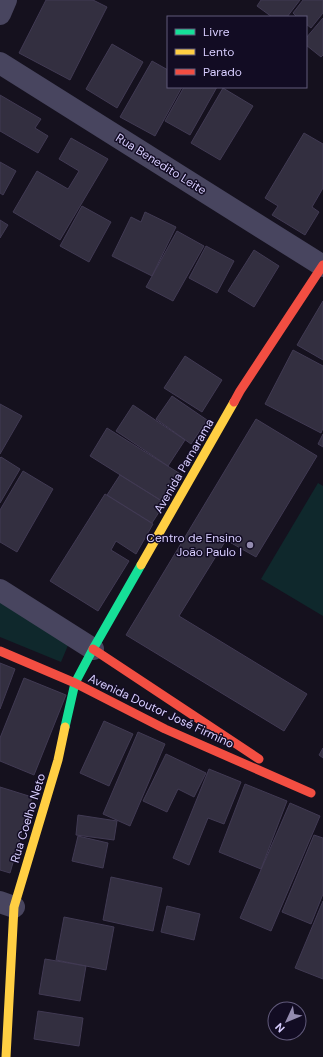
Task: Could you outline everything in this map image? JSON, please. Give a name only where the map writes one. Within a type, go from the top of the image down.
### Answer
[{"type":"street","points":[[0,14],[6,0]]},
{"type":"street","name":"Rua Benedito Leite","points":[[0,63],[323,266]]},
{"type":"street","name":"Avenida Parnarama","points":[[75,683],[240,391],[323,266]]},
{"type":"street","points":[[0,590],[93,649]]},
{"type":"street","name":"Avenida Doutor José Firmino","points":[[0,651],[75,683],[165,729],[314,794],[93,649]]},
{"type":"street","name":"Rua Coelho Neto","points":[[6,1057],[7,905],[58,760],[75,683]]},
{"type":"green space","points":[[318,483],[323,486],[323,616],[261,579]]},
{"type":"green space","points":[[0,601],[69,643],[61,662],[0,637]]},
{"type":"building","points":[[46,0],[93,0],[107,7],[70,80],[19,53]]},
{"type":"building","points":[[261,0],[300,0],[288,16],[271,16],[257,6]]},
{"type":"building","points":[[303,0],[323,0],[323,13],[311,28],[307,25],[307,16],[296,16],[293,13]]},
{"type":"building","points":[[323,18],[323,55],[321,57],[307,46],[307,37]]},
{"type":"building","points":[[112,44],[143,62],[117,108],[86,89]]},
{"type":"building","points":[[152,61],[167,69],[167,88],[181,88],[155,136],[120,117]]},
{"type":"building","points":[[183,88],[216,88],[190,135],[165,121]]},
{"type":"building","points":[[223,88],[253,106],[220,160],[191,143]]},
{"type":"building","points":[[0,95],[41,119],[35,128],[48,136],[38,153],[0,131]]},
{"type":"building","points":[[304,133],[323,144],[323,188],[312,207],[319,212],[305,235],[272,215],[278,206],[265,198]]},
{"type":"building","points":[[71,138],[108,159],[60,240],[13,212],[37,171],[68,189],[79,171],[59,159]]},
{"type":"building","points":[[0,162],[16,171],[3,195],[0,193]]},
{"type":"building","points":[[82,206],[111,222],[89,262],[60,246]]},
{"type":"building","points":[[145,212],[176,227],[152,276],[112,256],[131,217],[141,222]]},
{"type":"building","points":[[0,220],[8,225],[0,238]]},
{"type":"building","points":[[177,231],[204,246],[173,301],[146,287]]},
{"type":"building","points":[[206,246],[234,261],[217,293],[189,278]]},
{"type":"building","points":[[254,250],[279,266],[254,307],[228,291]]},
{"type":"building","points":[[323,301],[323,360],[297,345]]},
{"type":"building","points":[[293,350],[323,366],[323,428],[321,433],[265,404]]},
{"type":"building","points":[[185,356],[222,380],[202,412],[164,388]]},
{"type":"building","points":[[172,396],[207,420],[191,444],[156,419]]},
{"type":"building","points":[[0,404],[22,416],[0,454]]},
{"type":"building","points":[[133,405],[185,440],[168,466],[116,431]]},
{"type":"building","points":[[256,419],[317,456],[256,557],[226,540],[179,616],[307,694],[284,731],[126,635]]},
{"type":"building","points":[[107,428],[182,475],[165,503],[90,456]]},
{"type":"building","points":[[323,434],[323,447],[318,444]]},
{"type":"building","points":[[1,457],[20,469],[0,503],[0,458]]},
{"type":"building","points":[[23,471],[53,489],[17,552],[0,542],[0,510]]},
{"type":"building","points":[[120,475],[165,503],[152,523],[107,495]]},
{"type":"building","points":[[105,494],[153,524],[136,554],[116,541],[111,550],[129,561],[98,611],[50,581]]},
{"type":"building","points":[[0,663],[15,669],[0,709]]},
{"type":"building","points":[[24,678],[66,695],[34,775],[0,761],[0,738]]},
{"type":"building","points":[[104,721],[133,734],[109,786],[80,773]]},
{"type":"building","points":[[138,732],[165,744],[130,826],[103,814]]},
{"type":"building","points":[[323,748],[323,758],[319,755]]},
{"type":"building","points":[[166,754],[206,773],[194,797],[178,789],[167,812],[143,801]]},
{"type":"building","points":[[209,769],[241,782],[224,824],[208,818],[189,865],[173,858]]},
{"type":"building","points":[[245,784],[287,801],[261,869],[219,852]]},
{"type":"building","points":[[0,787],[32,797],[10,873],[0,870]]},
{"type":"building","points":[[290,803],[320,816],[271,931],[240,918]]},
{"type":"building","points":[[78,815],[117,821],[114,840],[76,835]]},
{"type":"building","points":[[314,835],[323,838],[323,894],[311,924],[282,912]]},
{"type":"building","points":[[78,836],[108,843],[103,868],[72,861]]},
{"type":"building","points":[[111,877],[162,888],[153,931],[103,920]]},
{"type":"building","points":[[323,901],[323,979],[295,968]]},
{"type":"building","points":[[167,906],[200,914],[194,940],[161,932]]},
{"type":"building","points":[[64,917],[114,927],[106,970],[56,960]]},
{"type":"building","points":[[45,959],[86,966],[80,1001],[39,994]]},
{"type":"building","points":[[38,1011],[83,1018],[79,1046],[34,1039]]},
{"type":"traffic: fast","points":[[65,727],[75,683],[141,565]]},
{"type":"traffic: slow","points":[[141,565],[234,402]]},
{"type":"traffic: slow","points":[[6,1057],[14,907],[58,760],[65,727]]},
{"type":"traffic: jam","points":[[234,402],[323,265]]},
{"type":"traffic: jam","points":[[93,649],[259,759]]},
{"type":"traffic: jam","points":[[0,651],[75,683],[165,729],[311,793]]},
{"type":"place","name":"Centro de Ensino João Paulo I","points":[[250,545]]}]
